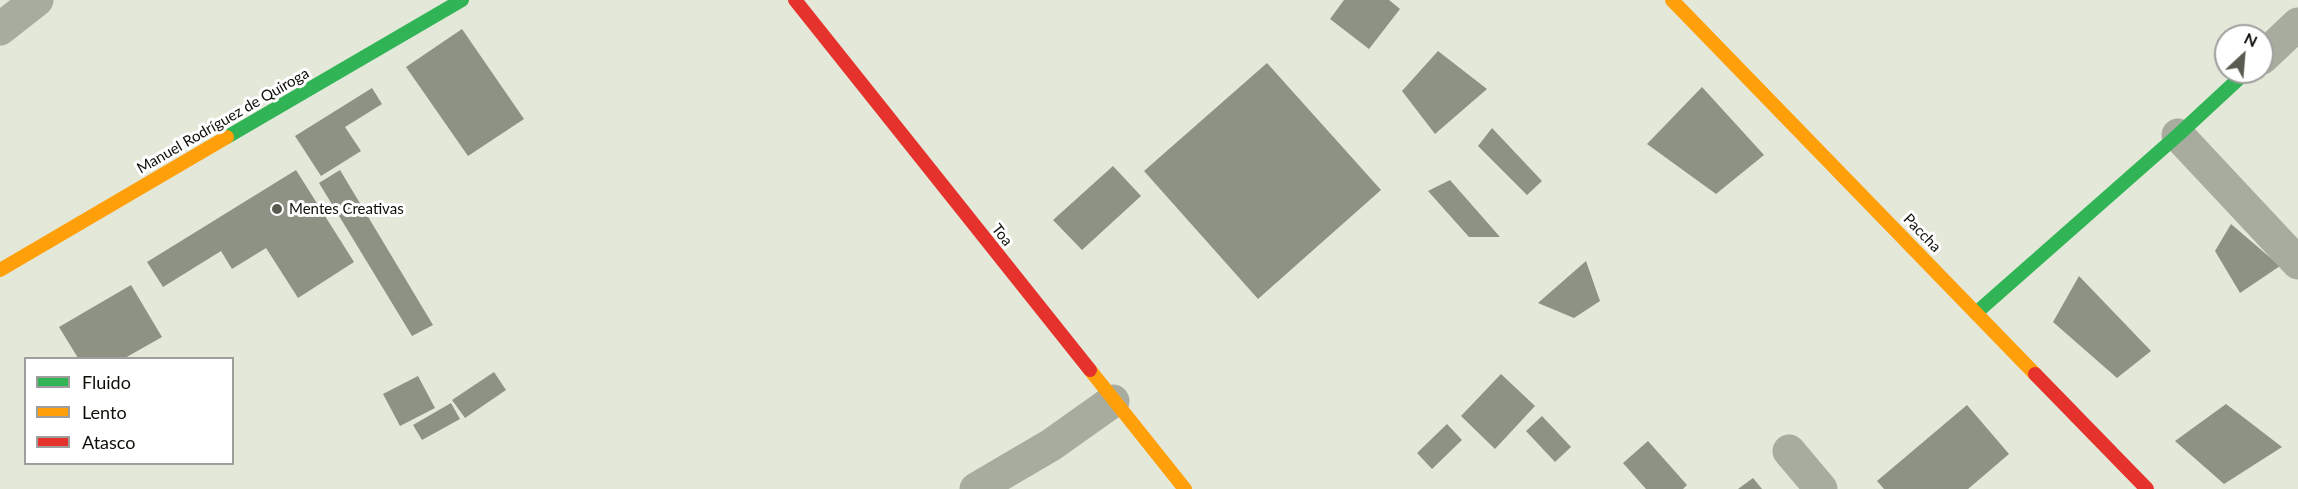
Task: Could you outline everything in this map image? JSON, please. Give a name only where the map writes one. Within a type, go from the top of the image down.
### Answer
[{"type":"street","points":[[0,29],[38,0]]},
{"type":"street","name":"Manuel Rodríguez de Quiroga","points":[[0,270],[462,0]]},
{"type":"street","name":"Toa","points":[[795,0],[1185,489]]},
{"type":"street","name":"Paccha","points":[[1672,0],[2147,489]]},
{"type":"street","points":[[2274,47],[2298,24]]},
{"type":"street","points":[[1976,313],[2234,84]]},
{"type":"street","points":[[2178,135],[2298,263]]},
{"type":"street","points":[[976,489],[1051,445],[1113,401]]},
{"type":"street","points":[[1789,451],[1821,489]]},
{"type":"building","points":[[1344,0],[1389,0],[1400,9],[1369,49],[1330,19]]},
{"type":"building","points":[[462,29],[524,119],[468,156],[406,67]]},
{"type":"building","points":[[1438,51],[1487,89],[1435,134],[1402,91]]},
{"type":"building","points":[[1267,63],[1381,190],[1258,299],[1144,171]]},
{"type":"building","points":[[1702,87],[1764,155],[1716,194],[1647,144]]},
{"type":"building","points":[[372,88],[382,104],[345,127],[361,151],[321,176],[295,136]]},
{"type":"building","points":[[1492,128],[1542,181],[1527,195],[1478,146]]},
{"type":"building","points":[[1113,166],[1141,196],[1082,250],[1053,220]]},
{"type":"building","name":"Mentes Creativas","points":[[296,170],[354,262],[298,298],[266,248],[232,269],[221,251],[163,287],[147,262]]},
{"type":"building","points":[[340,170],[433,325],[412,336],[319,183]]},
{"type":"building","points":[[1450,180],[1500,237],[1469,237],[1428,191]]},
{"type":"building","points":[[2231,224],[2280,266],[2240,293],[2215,251]]},
{"type":"building","points":[[1586,261],[1600,301],[1574,318],[1538,303]]},
{"type":"building","points":[[2079,276],[2151,351],[2117,378],[2053,322]]},
{"type":"building","points":[[131,285],[162,337],[127,357],[77,357],[59,327]]},
{"type":"building","points":[[494,372],[506,390],[465,418],[452,400]]},
{"type":"building","points":[[1501,374],[1535,406],[1495,449],[1461,416]]},
{"type":"building","points":[[418,376],[435,408],[400,426],[383,394]]},
{"type":"building","points":[[451,403],[460,419],[422,440],[413,425]]},
{"type":"building","points":[[2226,404],[2282,447],[2224,484],[2175,441]]},
{"type":"building","points":[[1967,405],[2009,454],[1968,489],[1884,489],[1877,481]]},
{"type":"building","points":[[1542,416],[1571,447],[1555,462],[1526,431]]},
{"type":"building","points":[[1447,424],[1462,440],[1432,469],[1417,453]]},
{"type":"building","points":[[1648,441],[1687,485],[1683,489],[1646,489],[1623,463]]},
{"type":"building","points":[[1753,478],[1762,489],[1738,489]]},
{"type":"traffic: fast","points":[[227,137],[462,0]]},
{"type":"traffic: fast","points":[[1976,313],[2233,84]]},
{"type":"traffic: slow","points":[[1672,0],[2035,374]]},
{"type":"traffic: slow","points":[[0,270],[227,137]]},
{"type":"traffic: slow","points":[[1090,370],[1185,489]]},
{"type":"traffic: jam","points":[[795,0],[1090,370]]},
{"type":"traffic: jam","points":[[2035,374],[2147,489]]},
{"type":"place","name":"Mentes Creativas","points":[[277,209]]}]
